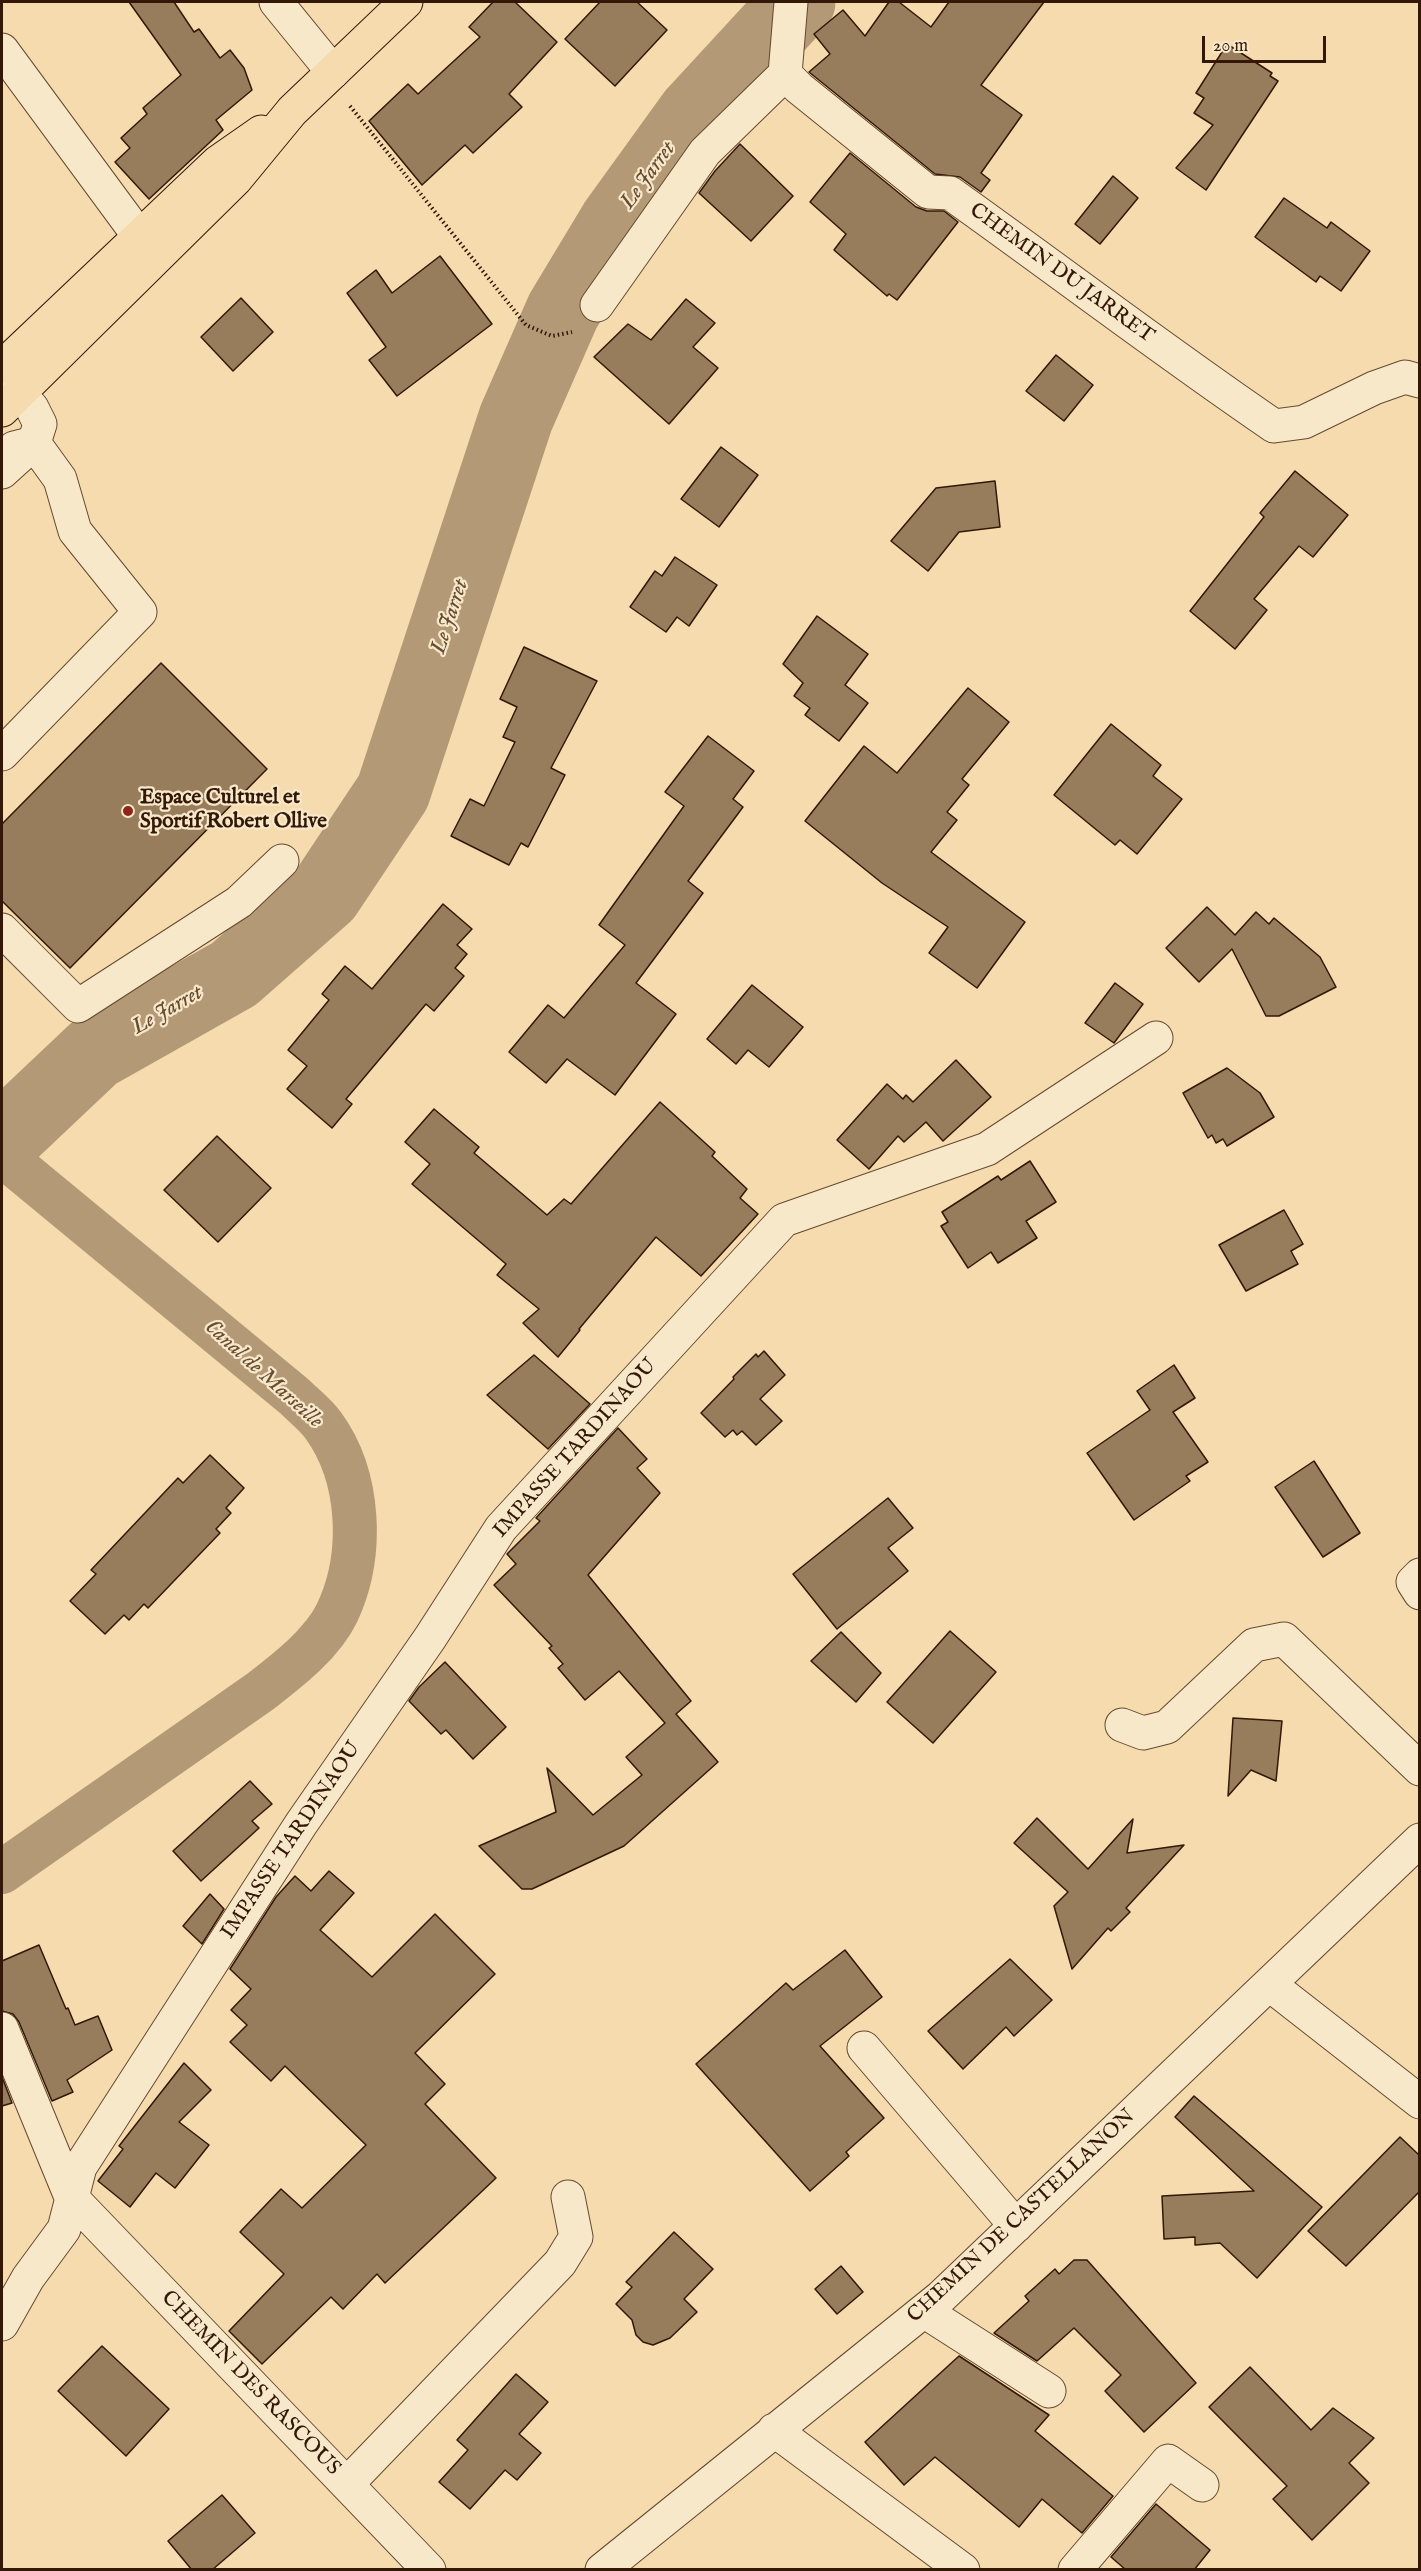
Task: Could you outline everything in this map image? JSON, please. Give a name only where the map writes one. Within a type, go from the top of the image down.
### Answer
[{"type":"main road","points":[[6,386],[236,179],[292,111],[406,2]]},
{"type":"main road","points":[[6,386],[139,236],[218,162],[292,111]]},
{"type":"street","points":[[276,2],[330,75]]},
{"type":"street","points":[[597,305],[705,152],[785,74],[791,16]]},
{"type":"street","points":[[2,50],[139,236]]},
{"type":"street","name":"CHEMIN DU JARRET","points":[[785,74],[799,88],[928,192],[950,193],[1107,305],[1191,370],[1274,426],[1304,422],[1374,388],[1405,377],[1419,381]]},
{"type":"street","points":[[2,472],[34,443],[40,424],[6,386]]},
{"type":"street","points":[[2,445],[10,449],[34,443]]},
{"type":"street","points":[[2,754],[140,612],[75,531],[60,479],[34,443]]},
{"type":"street","points":[[2,930],[78,1006],[239,902],[282,861]]},
{"type":"street","name":"IMPASSE TARDINAOU","points":[[2,2324],[28,2278],[64,2229],[80,2167],[179,2011],[501,1528],[784,1220],[987,1149],[1156,1038]]},
{"type":"street","points":[[1419,1575],[1413,1582],[1419,1593]]},
{"type":"street","points":[[1122,1725],[1143,1733],[1167,1727],[1254,1645],[1284,1639],[1419,1769]]},
{"type":"street","name":"CHEMIN DE CASTELLANON","points":[[602,2570],[924,2311],[1016,2226],[1419,1840]]},
{"type":"street","points":[[1269,1984],[1419,2102]]},
{"type":"street","points":[[2,2029],[71,2198]]},
{"type":"street","points":[[864,2048],[1016,2226]]},
{"type":"street","points":[[347,2484],[560,2263],[576,2237],[568,2197]]},
{"type":"street","name":"CHEMIN DES RASCOUS","points":[[71,2198],[429,2570]]},
{"type":"street","points":[[924,2311],[1049,2391]]},
{"type":"street","points":[[774,2430],[963,2570]]},
{"type":"street","points":[[1075,2570],[1168,2461],[1202,2485]]},
{"type":"path","points":[[330,75],[526,324],[552,336],[580,331],[597,305]]},
{"type":"building","points":[[129,2],[174,2],[194,32],[199,29],[220,58],[230,50],[244,68],[252,90],[216,120],[223,130],[149,199],[115,162],[130,148],[121,138],[147,114],[143,108],[181,75]]},
{"type":"building","points":[[493,2],[515,2],[557,42],[509,94],[522,107],[473,153],[465,145],[422,185],[369,121],[408,84],[418,94],[480,37],[469,27]]},
{"type":"building","points":[[600,2],[637,2],[667,30],[615,86],[565,39]]},
{"type":"building","points":[[889,2],[899,2],[931,27],[949,2],[1044,2],[981,85],[1022,115],[981,173],[990,180],[981,192],[960,177],[935,174],[809,72],[830,54],[814,34],[843,10],[865,36]]},
{"type":"building","points":[[1227,44],[1272,73],[1270,76],[1278,81],[1206,190],[1176,168],[1213,125],[1194,113],[1204,98],[1196,93]]},
{"type":"building","points":[[740,144],[793,196],[751,241],[699,193],[715,171]]},
{"type":"building","points":[[850,153],[916,207],[927,211],[944,211],[958,222],[897,300],[889,294],[887,296],[834,250],[846,234],[810,202]]},
{"type":"building","points":[[1113,176],[1138,198],[1100,244],[1075,224]]},
{"type":"building","points":[[1284,198],[1327,228],[1331,222],[1370,251],[1341,291],[1320,276],[1316,282],[1255,237]]},
{"type":"building","points":[[440,256],[492,324],[397,396],[369,360],[386,347],[347,293],[376,270],[392,293]]},
{"type":"building","points":[[241,298],[273,332],[233,371],[201,337]]},
{"type":"building","points":[[686,299],[715,323],[693,347],[718,368],[669,424],[594,357],[628,324],[651,340]]},
{"type":"building","points":[[1056,355],[1093,385],[1064,421],[1026,391]]},
{"type":"building","points":[[721,447],[758,475],[719,527],[681,499]]},
{"type":"building","points":[[1295,471],[1348,515],[1313,557],[1299,546],[1254,599],[1267,610],[1235,649],[1190,611],[1264,517],[1260,513]]},
{"type":"building","points":[[995,481],[1000,527],[959,532],[928,571],[891,541],[936,488]]},
{"type":"building","points":[[675,557],[717,585],[689,626],[677,617],[666,632],[630,607],[655,571],[662,576]]},
{"type":"building","points":[[817,616],[868,654],[845,685],[868,703],[839,741],[805,715],[810,708],[794,696],[803,683],[783,664]]},
{"type":"building","points":[[524,647],[597,681],[551,768],[565,775],[528,847],[521,843],[509,865],[451,836],[470,799],[484,806],[515,742],[503,737],[517,707],[500,699]]},
{"type":"building","name":"Espace Culturel et Sportif Robert Ollive","points":[[161,663],[267,769],[70,968],[2,901],[2,824]]},
{"type":"building","points":[[968,688],[1009,722],[962,779],[969,785],[947,812],[957,820],[931,852],[1025,922],[977,988],[929,953],[948,927],[882,883],[805,821],[864,746],[897,773]]},
{"type":"building","points":[[1111,724],[1161,765],[1153,776],[1182,799],[1137,854],[1120,840],[1115,845],[1054,795]]},
{"type":"building","points":[[708,736],[754,771],[733,799],[743,807],[688,881],[703,893],[636,983],[676,1014],[615,1095],[567,1059],[546,1083],[509,1052],[548,1005],[564,1018],[625,945],[599,925],[684,806],[665,792]]},
{"type":"building","points":[[443,904],[472,929],[457,945],[467,954],[455,968],[464,976],[434,1011],[426,1004],[346,1099],[352,1104],[332,1128],[287,1089],[307,1066],[288,1050],[329,1000],[322,994],[345,966],[372,989]]},
{"type":"building","points":[[1207,907],[1235,935],[1256,912],[1269,924],[1274,918],[1320,957],[1336,987],[1279,1016],[1266,1016],[1232,949],[1199,982],[1166,948]]},
{"type":"building","points":[[1115,983],[1143,1004],[1114,1043],[1085,1023]]},
{"type":"building","points":[[752,985],[803,1027],[769,1067],[748,1050],[736,1064],[707,1039]]},
{"type":"building","points":[[956,1060],[991,1097],[943,1141],[926,1122],[904,1142],[898,1136],[869,1169],[837,1140],[887,1084],[903,1099],[906,1095],[913,1102]]},
{"type":"building","points":[[1227,1068],[1260,1093],[1274,1117],[1227,1146],[1223,1139],[1216,1143],[1212,1135],[1208,1138],[1183,1093]]},
{"type":"building","points":[[660,1102],[715,1152],[712,1156],[747,1189],[740,1198],[758,1214],[701,1276],[656,1237],[558,1357],[523,1323],[539,1309],[497,1275],[506,1264],[412,1184],[430,1164],[405,1142],[434,1109],[479,1147],[474,1153],[547,1215],[564,1199],[571,1204]]},
{"type":"building","points":[[217,1136],[271,1188],[218,1242],[164,1190]]},
{"type":"building","points":[[1030,1161],[1056,1202],[1026,1221],[1037,1238],[998,1263],[991,1252],[968,1268],[941,1226],[948,1222],[942,1212],[998,1176],[1001,1180]]},
{"type":"building","points":[[1284,1210],[1303,1244],[1291,1251],[1298,1264],[1246,1291],[1219,1245]]},
{"type":"building","points":[[764,1351],[785,1375],[760,1399],[782,1421],[756,1445],[742,1431],[737,1435],[733,1430],[725,1437],[701,1413],[756,1354],[758,1357]]},
{"type":"building","points":[[534,1355],[590,1404],[548,1449],[487,1395]]},
{"type":"building","points":[[1174,1365],[1195,1398],[1173,1412],[1208,1462],[1186,1476],[1190,1481],[1134,1520],[1087,1453],[1150,1410],[1137,1391]]},
{"type":"building","points":[[618,1428],[647,1459],[637,1468],[660,1493],[588,1575],[691,1701],[676,1714],[718,1762],[624,1846],[532,1889],[522,1889],[479,1846],[556,1812],[547,1768],[593,1815],[642,1775],[626,1757],[665,1723],[619,1671],[585,1700],[558,1668],[563,1664],[549,1648],[552,1646],[494,1585],[516,1564],[507,1554],[540,1521],[536,1518]]},
{"type":"building","points":[[210,1455],[244,1488],[226,1508],[231,1513],[216,1529],[220,1533],[148,1608],[144,1604],[129,1620],[124,1615],[105,1634],[70,1601],[96,1574],[91,1570],[178,1478],[183,1483]]},
{"type":"building","points":[[1314,1461],[1360,1533],[1323,1557],[1275,1487]]},
{"type":"building","points":[[888,1498],[913,1528],[888,1548],[908,1571],[837,1629],[793,1574]]},
{"type":"building","points":[[950,1631],[996,1672],[933,1743],[887,1702]]},
{"type":"building","points":[[841,1632],[881,1673],[856,1702],[811,1661]]},
{"type":"building","points":[[445,1662],[506,1727],[473,1759],[446,1730],[441,1734],[409,1701],[419,1687]]},
{"type":"building","points":[[1233,1718],[1282,1721],[1276,1781],[1251,1770],[1228,1796]]},
{"type":"building","points":[[250,1781],[272,1804],[252,1821],[259,1828],[201,1881],[173,1851]]},
{"type":"building","points":[[1037,1818],[1088,1869],[1133,1819],[1127,1853],[1184,1845],[1126,1908],[1130,1912],[1111,1931],[1108,1928],[1072,1969],[1054,1906],[1068,1892],[1014,1843]]},
{"type":"building","points":[[329,1871],[354,1893],[320,1930],[372,1977],[435,1914],[495,1974],[415,2053],[445,2084],[425,2104],[496,2178],[385,2283],[377,2274],[343,2309],[331,2297],[262,2364],[229,2331],[284,2274],[240,2232],[281,2189],[302,2208],[366,2145],[285,2066],[271,2081],[230,2042],[247,2025],[231,2010],[251,1989],[230,1969],[276,1897],[295,1876],[311,1891]]},
{"type":"building","points":[[210,1894],[224,1909],[202,1944],[183,1926]]},
{"type":"building","points":[[39,1945],[75,2025],[98,2016],[112,2050],[67,2080],[73,2092],[52,2101],[19,2022],[13,2014],[2,2011],[2,1961]]},
{"type":"building","points":[[845,1950],[882,1997],[820,2046],[884,2118],[846,2152],[849,2156],[810,2191],[696,2064],[786,1983],[793,1990]]},
{"type":"building","points":[[1010,1959],[1052,2000],[1014,2036],[1006,2027],[963,2069],[928,2031]]},
{"type":"building","points":[[184,2063],[211,2090],[179,2122],[209,2145],[175,2188],[156,2173],[130,2207],[98,2181],[123,2149],[119,2146]]},
{"type":"building","points":[[2,2077],[12,2103],[2,2106]]},
{"type":"building","points":[[1194,2096],[1322,2207],[1257,2278],[1220,2243],[1195,2245],[1195,2237],[1164,2239],[1162,2196],[1254,2191],[1175,2117]]},
{"type":"building","points":[[1400,2137],[1419,2155],[1419,2192],[1346,2266],[1308,2231]]},
{"type":"building","points":[[674,2232],[713,2269],[684,2299],[697,2312],[670,2338],[653,2345],[643,2342],[636,2335],[632,2320],[616,2304],[632,2287],[626,2282]]},
{"type":"building","points":[[1074,2260],[1087,2260],[1196,2383],[1144,2432],[1105,2391],[1121,2375],[1074,2328],[1037,2361],[994,2333],[1029,2301],[1025,2296],[1055,2269],[1059,2274]]},
{"type":"building","points":[[841,2266],[863,2292],[837,2314],[815,2289]]},
{"type":"building","points":[[102,2346],[169,2409],[126,2456],[58,2391]]},
{"type":"building","points":[[959,2356],[1049,2415],[1035,2431],[1113,2496],[1082,2533],[1042,2499],[1019,2527],[935,2457],[904,2485],[865,2442]]},
{"type":"building","points":[[1250,2367],[1311,2430],[1333,2408],[1374,2438],[1349,2463],[1369,2483],[1312,2540],[1273,2499],[1287,2486],[1209,2407]]},
{"type":"building","points":[[516,2374],[548,2402],[519,2434],[541,2453],[517,2480],[505,2470],[470,2509],[439,2482],[468,2450],[457,2440]]},
{"type":"building","points":[[222,2495],[255,2533],[212,2570],[192,2570],[168,2541]]},
{"type":"building","points":[[1156,2504],[1210,2550],[1194,2570],[1126,2570],[1111,2557]]},
{"type":"waterway","name":"Le Jarret","points":[[2,1140],[94,1053],[234,974],[325,894],[393,792],[516,418],[563,311],[616,223],[694,115],[798,2]]},
{"type":"waterway","name":"Canal de Marseille","points":[[2,1155],[294,1396],[316,1417],[336,1446],[345,1468],[354,1517],[352,1567],[346,1591],[331,1624],[304,1656],[261,1691],[2,1872]]},
{"type":"place","name":"Espace Culturel et Sportif Robert Ollive","points":[[128,811]]}]
